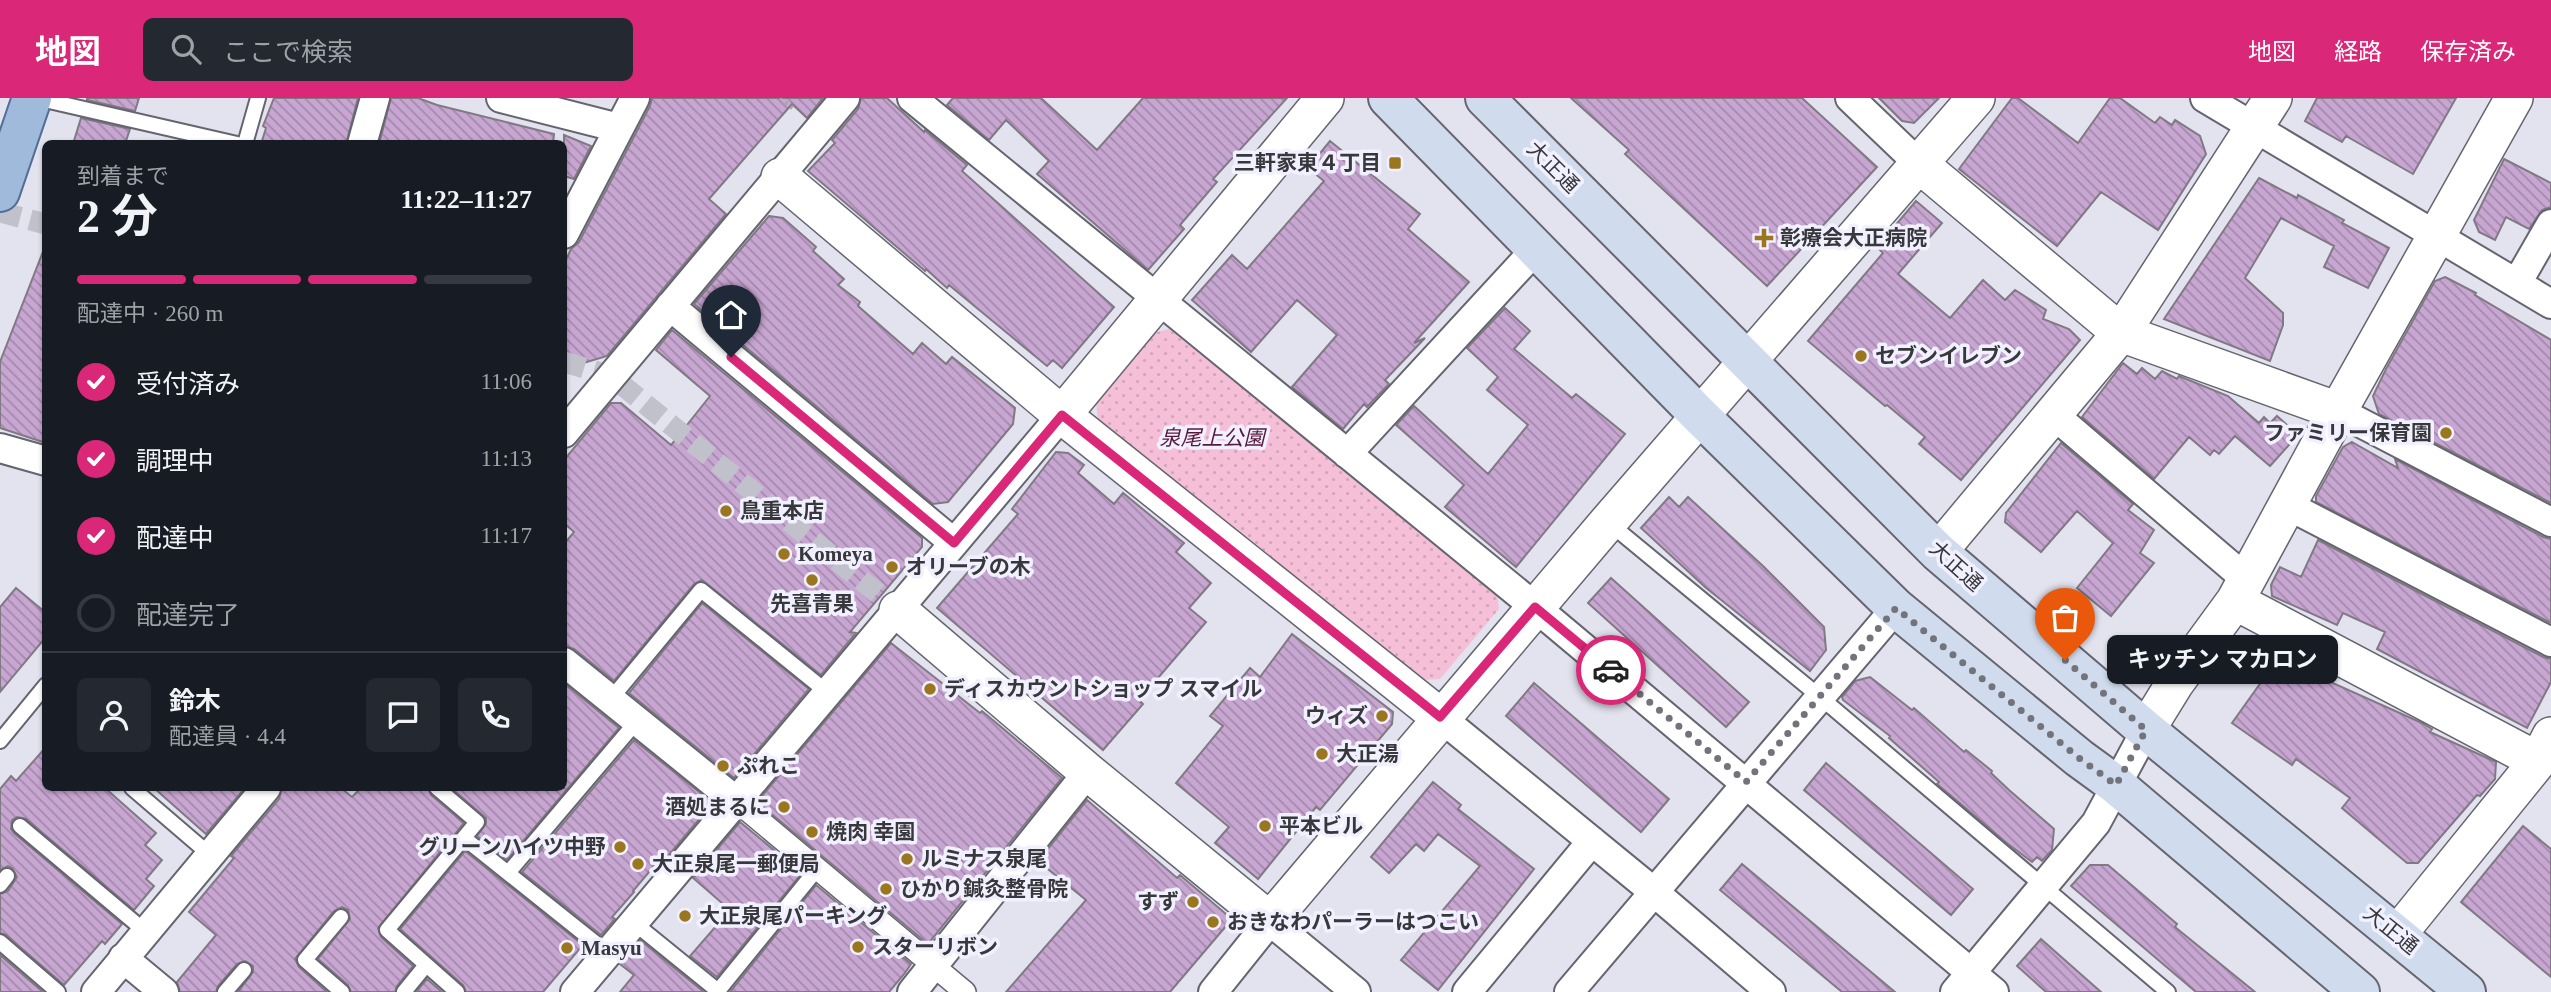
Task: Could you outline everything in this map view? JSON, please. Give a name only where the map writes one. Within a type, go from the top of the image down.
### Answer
[{"type":"main road","points":[[0,192],[34,98]]},
{"type":"main road","points":[[1388,98],[1699,415],[1896,608],[2079,758],[2116,785],[2353,990]]},
{"type":"main road","name":"大正通","points":[[1485,98],[1938,552],[2146,730],[2466,992]]},
{"type":"street","points":[[363,140],[375,98]]},
{"type":"street","points":[[501,98],[619,128]]},
{"type":"street","points":[[567,228],[635,98]]},
{"type":"street","points":[[567,429],[845,98]]},
{"type":"street","points":[[912,98],[1160,298],[1746,782],[1963,982],[1994,992]]},
{"type":"street","points":[[575,992],[1062,415],[1325,98]]},
{"type":"street","points":[[1850,98],[1918,163],[2121,333],[2338,411],[2551,522]]},
{"type":"street","points":[[1213,992],[1440,717],[1747,359],[1976,98]]},
{"type":"street","points":[[2205,98],[2263,113],[2438,235],[2551,303]]},
{"type":"street","points":[[1963,982],[2096,823],[2146,730],[2175,683],[2240,590],[2514,98]]},
{"type":"street","points":[[1938,552],[2121,333],[2263,113]]},
{"type":"street","points":[[780,177],[1062,415],[1440,717],[1654,892],[1771,992]]},
{"type":"street","points":[[2517,283],[2551,224]]},
{"type":"street","points":[[1347,454],[1536,248]]},
{"type":"street","points":[[670,306],[954,543]]},
{"type":"street","points":[[2054,415],[2240,590],[2547,755],[2397,935]]},
{"type":"street","points":[[0,448],[42,460]]},
{"type":"street","points":[[2287,505],[2551,642]]},
{"type":"street","points":[[1569,992],[1896,608]]},
{"type":"street","points":[[898,610],[1088,772],[1356,992]]},
{"type":"street","points":[[567,664],[735,800],[965,992]]},
{"type":"street","points":[[912,992],[1088,772]]},
{"type":"street","points":[[96,992],[263,791]]},
{"type":"street","points":[[1467,992],[1592,841]]},
{"type":"street","points":[[123,958],[164,992]]},
{"type":"lane","points":[[34,98],[219,140]]},
{"type":"lane","points":[[246,140],[258,98]]},
{"type":"lane","points":[[1608,522],[1820,697],[2168,992]]},
{"type":"lane","points":[[610,700],[701,590],[827,692]]},
{"type":"lane","points":[[0,741],[42,690]]},
{"type":"lane","points":[[508,873],[637,721]]},
{"type":"lane","points":[[135,791],[209,855]]},
{"type":"lane","points":[[441,791],[477,822],[387,930],[457,992]]},
{"type":"lane","points":[[20,826],[146,932]]},
{"type":"lane","points":[[464,838],[608,953]]},
{"type":"lane","points":[[633,922],[718,991],[817,869]]},
{"type":"lane","points":[[341,917],[305,960],[342,992]]},
{"type":"lane","points":[[0,942],[58,992]]},
{"type":"lane","points":[[404,992],[426,965]]},
{"type":"lane","points":[[225,992],[244,970]]},
{"type":"green space","name":"泉尾上公園","points":[[1169,329],[1497,590],[1499,609],[1440,679],[1422,680],[1098,421],[1096,401],[1154,333]]},
{"type":"building","points":[[87,98],[139,98],[135,111]]},
{"type":"building","points":[[274,98],[358,98],[347,140],[262,140],[266,128],[263,126]]},
{"type":"building","points":[[391,98],[418,98],[554,134],[553,140],[380,140]]},
{"type":"building","points":[[652,98],[823,98],[807,118],[792,104],[709,199],[726,214],[607,356],[567,368],[567,258],[579,242]]},
{"type":"building","points":[[861,98],[887,98],[924,132],[925,130],[967,165],[962,171],[1114,307],[1062,368],[1053,360],[1047,366],[949,285],[947,288],[926,269],[925,271],[808,171],[835,143],[832,140],[858,109]]},
{"type":"building","points":[[953,98],[1041,98],[1097,150],[1143,98],[1287,98],[1213,179],[1217,182],[1180,225],[1184,229],[1148,270],[1037,174],[1049,161],[1006,120],[989,140],[947,105]]},
{"type":"building","name":"彰療会大正病院","points":[[1571,98],[1802,98],[1877,167],[1767,286],[1625,154],[1629,150]]},
{"type":"building","points":[[1879,98],[1939,98],[1914,123],[1902,121]]},
{"type":"building","points":[[2012,98],[2018,98],[2078,143],[2110,98],[2120,98],[2155,123],[2160,117],[2172,125],[2175,120],[2200,136],[2206,154],[2158,230],[2101,192],[2057,246],[1959,169]]},
{"type":"building","points":[[2317,98],[2456,98],[2413,174],[2346,136],[2342,142],[2305,121]]},
{"type":"building","points":[[81,118],[130,129],[126,140],[74,140]]},
{"type":"building","points":[[564,135],[591,146],[574,179],[567,177],[567,140],[564,140]]},
{"type":"building","points":[[1330,141],[1420,214],[1408,229],[1469,282],[1414,343],[1425,338],[1385,380],[1389,384],[1367,407],[1364,404],[1343,429],[1292,387],[1337,335],[1297,300],[1251,352],[1192,300],[1232,255],[1247,269],[1324,181],[1308,168]]},
{"type":"building","points":[[2504,159],[2551,183],[2551,207],[2542,210],[2529,229],[2506,217],[2495,240],[2479,232],[2474,220]]},
{"type":"building","points":[[2259,178],[2297,198],[2298,195],[2389,248],[2368,288],[2324,267],[2334,246],[2281,218],[2245,278],[2283,313],[2283,325],[2270,361],[2164,319]]},
{"type":"building","points":[[1916,201],[1942,223],[1898,274],[1950,318],[1983,280],[2005,300],[2015,290],[2046,310],[2043,319],[2069,329],[2080,340],[1961,480],[1919,444],[1925,437],[1808,341],[1883,253],[1877,247]]},
{"type":"building","points":[[769,216],[783,218],[816,247],[813,251],[844,279],[838,285],[860,302],[858,306],[913,354],[922,343],[946,364],[952,357],[1015,408],[1013,424],[948,502],[933,504],[694,304]]},
{"type":"building","points":[[42,254],[42,442],[0,428],[0,362]]},
{"type":"building","points":[[2445,277],[2551,340],[2551,503],[2379,414],[2373,396],[2386,369],[2435,281]]},
{"type":"building","points":[[1505,308],[1530,331],[1514,349],[1572,398],[1576,394],[1625,434],[1516,567],[1445,507],[1464,485],[1396,425],[1414,406],[1488,474],[1528,425],[1487,390],[1498,377],[1467,348]]},
{"type":"building","points":[[672,330],[922,538],[922,547],[850,632],[856,633],[821,675],[702,580],[694,584],[614,681],[574,649],[567,647],[567,540],[574,532],[567,526],[567,456],[611,403],[621,403],[671,445],[710,396],[656,350]]},
{"type":"building","points":[[2123,363],[2137,374],[2142,368],[2155,379],[2162,371],[2177,379],[2179,376],[2228,396],[2259,423],[2264,417],[2270,423],[2277,416],[2298,435],[2270,466],[2235,436],[2219,454],[2214,450],[2210,455],[2189,437],[2154,479],[2082,417]]},
{"type":"building","points":[[2352,442],[2398,468],[2395,459],[2551,539],[2551,623],[2316,502],[2316,496],[2343,447]]},
{"type":"building","points":[[2061,443],[2133,504],[2128,510],[2154,530],[2140,553],[2154,563],[2111,616],[2077,588],[2113,543],[2077,511],[2041,552],[2005,522],[2006,513]]},
{"type":"building","points":[[1056,452],[1068,453],[1084,465],[1078,473],[1114,504],[1123,493],[1184,543],[1176,552],[1211,583],[1189,608],[1206,622],[1139,700],[1143,704],[1103,750],[937,608],[1018,514],[1012,509]]},
{"type":"building","points":[[1669,497],[1679,507],[1688,497],[1824,627],[1826,650],[1810,671],[1705,587],[1641,528]]},
{"type":"building","points":[[2318,540],[2551,659],[2551,682],[2527,728],[2377,649],[2385,632],[2343,613],[2337,625],[2272,596],[2271,585],[2280,567],[2301,577]]},
{"type":"building","points":[[1611,578],[1749,702],[1726,727],[1588,603]]},
{"type":"building","points":[[16,588],[42,610],[42,642],[0,692],[0,607]]},
{"type":"building","points":[[702,603],[809,689],[734,778],[629,693]]},
{"type":"building","points":[[1292,634],[1393,712],[1392,724],[1320,810],[1316,807],[1258,879],[1215,843],[1229,827],[1176,783],[1223,726],[1210,716],[1250,668],[1260,677]]},
{"type":"building","points":[[891,643],[980,713],[982,711],[1062,778],[928,944],[757,802]]},
{"type":"building","points":[[2282,653],[2308,672],[2422,723],[2432,729],[2430,732],[2496,762],[2495,779],[2480,796],[2477,795],[2418,863],[2407,863],[2342,808],[2350,798],[2296,759],[2292,765],[2232,723]]},
{"type":"building","points":[[1870,677],[1912,710],[1914,708],[1964,752],[1966,750],[1992,771],[2009,790],[2054,829],[2052,850],[2042,861],[2037,857],[2032,862],[2008,844],[1937,784],[1939,782],[1889,738],[1890,736],[1843,700],[1842,697],[1855,681]]},
{"type":"building","points":[[1534,683],[1669,799],[1641,832],[1506,716]]},
{"type":"building","points":[[567,685],[619,728],[567,789]]},
{"type":"building","points":[[634,740],[713,803],[668,856],[665,853],[612,917],[615,919],[601,935],[522,872]]},
{"type":"building","points":[[42,752],[42,791],[108,791],[156,833],[145,845],[162,860],[146,879],[154,886],[134,910],[26,819],[17,817],[12,820],[11,829],[14,833],[122,924],[105,944],[102,941],[64,985],[6,935],[0,933],[0,894],[8,891],[17,877],[8,866],[0,870],[0,789],[11,776],[16,781]]},
{"type":"building","points":[[1826,763],[1973,889],[1951,915],[1804,790]]},
{"type":"building","points":[[1433,782],[1461,805],[1458,809],[1534,869],[1438,990],[1401,960],[1480,866],[1438,834],[1424,851],[1416,844],[1389,873],[1371,857]]},
{"type":"building","points":[[157,791],[242,791],[206,834]]},
{"type":"building","points":[[281,791],[345,791],[352,797],[358,791],[429,791],[464,823],[378,928],[381,937],[413,966],[395,992],[351,992],[348,985],[318,959],[350,919],[348,910],[342,907],[334,911],[295,959],[299,967],[327,992],[238,992],[253,972],[253,966],[245,961],[237,964],[216,992],[180,992],[177,982],[216,935],[189,912],[279,799]]},
{"type":"building","points":[[454,791],[566,791],[507,860],[477,836],[486,824],[486,818]]},
{"type":"building","points":[[1087,800],[1177,878],[1180,875],[1232,919],[1170,992],[1006,992],[1086,900],[1038,861]]},
{"type":"building","points":[[740,822],[802,873],[717,977],[690,956],[730,910],[693,878]]},
{"type":"building","points":[[2523,826],[2551,849],[2551,977],[2461,902]]},
{"type":"building","points":[[465,851],[583,945],[543,992],[466,992],[463,985],[400,929]]},
{"type":"building","points":[[1742,864],[1895,992],[1842,992],[1720,890]]},
{"type":"building","points":[[2090,865],[2108,865],[2177,924],[2175,927],[2255,992],[2196,992],[2071,886]]},
{"type":"building","points":[[816,885],[911,964],[905,973],[889,992],[730,992]]},
{"type":"building","points":[[2041,939],[2101,992],[2046,992],[2017,966]]},
{"type":"building","points":[[640,940],[704,992],[620,992],[634,975],[620,964]]},
{"type":"building","points":[[0,955],[43,992],[0,992]]},
{"type":"building","points":[[427,979],[442,992],[416,992]]},
{"type":"tunnel","points":[[0,212],[42,223]]},
{"type":"tunnel","points":[[567,363],[611,376],[898,610]]},
{"type":"way so far","points":[[1611,670],[1746,782],[1896,608],[2079,758],[2116,785],[2146,730],[2065,660]]},
{"type":"place","name":"三軒家東４丁目","points":[[1395,163]]},
{"type":"place","name":"彰療会大正病院","points":[[1764,238]]},
{"type":"place","name":"セブンイレブン","points":[[1861,356]]},
{"type":"place","name":"ファミリー保育園","points":[[2446,433]]},
{"type":"place","name":"鳥重本店","points":[[726,511]]},
{"type":"place","name":"Komeya","points":[[784,554]]},
{"type":"place","name":"オリーブの木","points":[[892,567]]},
{"type":"place","name":"先喜青果","points":[[812,580]]},
{"type":"place","name":"キッチン マカロン","points":[[2065,660]]},
{"type":"place","name":"ディスカウントショップ スマイル","points":[[930,689]]},
{"type":"place","name":"ウィズ","points":[[1382,716]]},
{"type":"place","name":"大正湯","points":[[1322,754]]},
{"type":"place","name":"ぷれこ","points":[[723,766]]},
{"type":"place","name":"酒処まるに","points":[[784,807]]},
{"type":"place","name":"平本ビル","points":[[1265,826]]},
{"type":"place","name":"焼肉 幸園","points":[[812,832]]},
{"type":"place","name":"グリーンハイツ中野","points":[[620,847]]},
{"type":"place","name":"ルミナス泉尾","points":[[907,859]]},
{"type":"place","name":"大正泉尾一郵便局","points":[[638,864]]},
{"type":"place","name":"ひかり鍼灸整骨院","points":[[886,889]]},
{"type":"place","name":"すず","points":[[1193,902]]},
{"type":"place","name":"大正泉尾パーキング","points":[[685,916]]},
{"type":"place","name":"おきなわパーラーはつこい","points":[[1213,922]]},
{"type":"place","name":"スターリボン","points":[[858,947]]},
{"type":"place","name":"Masyu","points":[[567,948]]},
{"type":"route","points":[[731,357],[954,543],[1062,415],[1440,717],[1535,607],[1611,670]]}]
